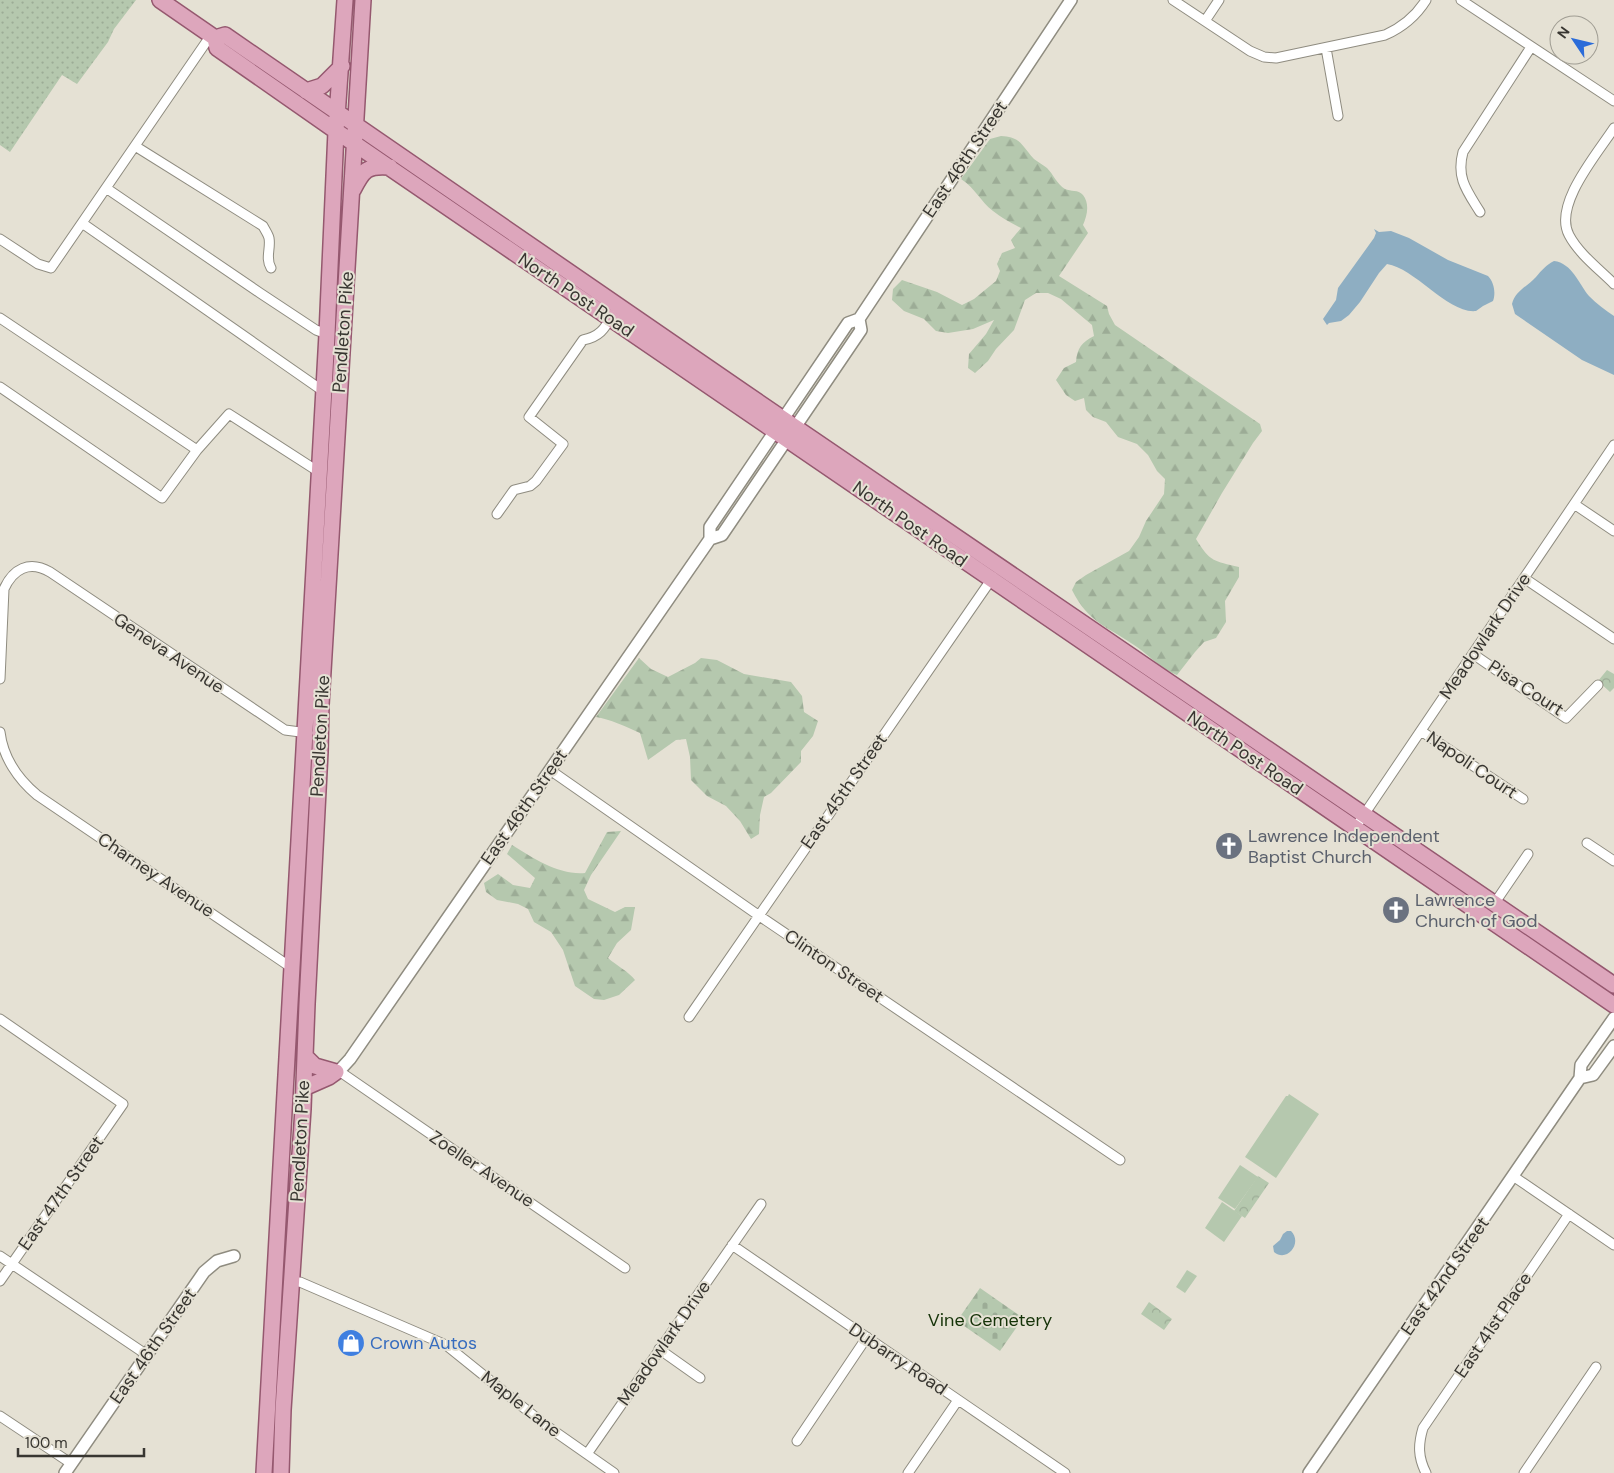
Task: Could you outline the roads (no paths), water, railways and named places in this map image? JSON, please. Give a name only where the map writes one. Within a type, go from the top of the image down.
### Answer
[{"type":"main road","name":"North Post Road","points":[[160,0],[213,36],[225,35],[796,428],[1614,985]]},
{"type":"main road","name":"Pendleton Pike","points":[[264,1473],[327,334],[336,131],[342,66],[345,0]]},
{"type":"main road","name":"Pendleton Pike","points":[[281,1473],[283,1410],[304,1088],[335,460],[363,0]]},
{"type":"main road","name":"North Post Road","points":[[213,36],[216,48],[336,131],[1614,1005]]},
{"type":"main road","points":[[306,91],[322,86],[342,66]]},
{"type":"main road","points":[[351,194],[364,172],[376,166],[390,168]]},
{"type":"main road","points":[[305,1056],[316,1066],[337,1072]]},
{"type":"main road","points":[[304,1088],[337,1072]]},
{"type":"street","name":"East 46th Street","points":[[337,1072],[350,1058],[414,968],[710,539],[710,527],[848,323],[860,319],[1071,0]]},
{"type":"street","points":[[1173,0],[1250,51],[1264,56],[1284,57],[1378,38],[1393,32],[1410,21],[1426,0]]},
{"type":"street","points":[[1205,21],[1219,0]]},
{"type":"street","points":[[1461,0],[1614,101]]},
{"type":"street","points":[[0,239],[38,264],[51,268],[213,36]]},
{"type":"street","points":[[1480,212],[1463,183],[1460,167],[1463,152],[1531,46]]},
{"type":"street","points":[[1326,48],[1338,116]]},
{"type":"street","points":[[1614,128],[1575,187],[1566,209],[1566,226],[1569,235],[1579,250],[1614,284]]},
{"type":"street","points":[[135,146],[263,226],[269,238],[268,263],[272,268]]},
{"type":"street","points":[[106,188],[316,330],[327,334]]},
{"type":"street","points":[[82,223],[323,391]]},
{"type":"street","points":[[497,514],[514,490],[530,486],[536,482],[563,444],[529,417],[583,340],[594,338],[601,332],[618,305]]},
{"type":"street","points":[[0,318],[197,450]]},
{"type":"street","name":"East 46th Street","points":[[710,539],[722,535],[796,428],[861,330],[860,319]]},
{"type":"street","points":[[0,387],[162,498],[197,450],[229,414],[318,472]]},
{"type":"street","name":"Meadowlark Drive","points":[[1355,828],[1614,445]]},
{"type":"street","points":[[1574,504],[1614,531]]},
{"type":"street","name":"East 45th Street","points":[[689,1017],[758,914],[1000,566]]},
{"type":"street","name":"Geneva Avenue","points":[[0,680],[3,592],[8,580],[20,569],[32,567],[47,570],[285,730],[321,733]]},
{"type":"street","points":[[1524,578],[1614,640]]},
{"type":"street","name":"Pisa Court","points":[[1473,654],[1566,718],[1598,686]]},
{"type":"street","name":"Napoli Court","points":[[1421,731],[1523,800]]},
{"type":"street","name":"Charney Avenue","points":[[0,732],[8,758],[22,780],[37,795],[292,968]]},
{"type":"street","name":"Clinton Street","points":[[550,770],[1120,1160]]},
{"type":"street","points":[[1587,843],[1614,861]]},
{"type":"street","points":[[1494,904],[1528,854]]},
{"type":"street","name":"East 42nd Street","points":[[1309,1473],[1580,1078],[1581,1065],[1614,1018]]},
{"type":"street","name":"East 47th Street","points":[[0,1019],[123,1104],[0,1282]]},
{"type":"street","name":"East 42nd Street","points":[[1580,1078],[1593,1074],[1614,1046]]},
{"type":"street","name":"Zoeller Avenue","points":[[337,1072],[626,1268]]},
{"type":"street","points":[[1513,1176],[1614,1245]]},
{"type":"street","name":"Meadowlark Drive","points":[[587,1454],[761,1204]]},
{"type":"street","name":"East 41st Place","points":[[1426,1473],[1420,1456],[1420,1438],[1426,1422],[1569,1214]]},
{"type":"street","name":"Dubarry Road","points":[[732,1245],[1065,1473]]},
{"type":"street","points":[[0,1256],[147,1356]]},
{"type":"street","name":"East 46th Street","points":[[69,1468],[204,1272],[217,1261],[234,1256]]},
{"type":"street","name":"Maple Lane","points":[[292,1282],[300,1282],[446,1345],[544,1424],[587,1454]]},
{"type":"street","points":[[797,1441],[867,1337]]},
{"type":"street","points":[[659,1349],[700,1378]]},
{"type":"street","points":[[1524,1473],[1596,1367]]},
{"type":"street","points":[[908,1473],[958,1400]]},
{"type":"street","points":[[0,1416],[69,1468]]},
{"type":"street","points":[[587,1454],[614,1473]]},
{"type":"water","points":[[1374,229],[1379,232],[1391,231],[1409,238],[1448,260],[1488,276],[1494,288],[1493,301],[1476,311],[1465,310],[1443,299],[1409,273],[1387,264],[1349,315],[1341,321],[1327,325],[1323,319],[1336,300],[1338,288],[1374,238],[1376,233]]},
{"type":"water","points":[[1554,261],[1566,266],[1575,275],[1589,296],[1614,316],[1614,375],[1582,360],[1515,314],[1512,304],[1516,296],[1544,268]]},
{"type":"water","points":[[1287,1231],[1291,1231],[1294,1236],[1294,1246],[1288,1253],[1279,1255],[1274,1252],[1273,1246]]},
{"type":"place","name":"Lawrence Independent Baptist Church","points":[[1229,846]]},
{"type":"place","name":"Lawrence Church of God","points":[[1396,910]]},
{"type":"place","name":"Crown Autos","points":[[351,1343]]},
{"type":"park label","name":"Vine Cemetery","points":[[990,1320]]}]
